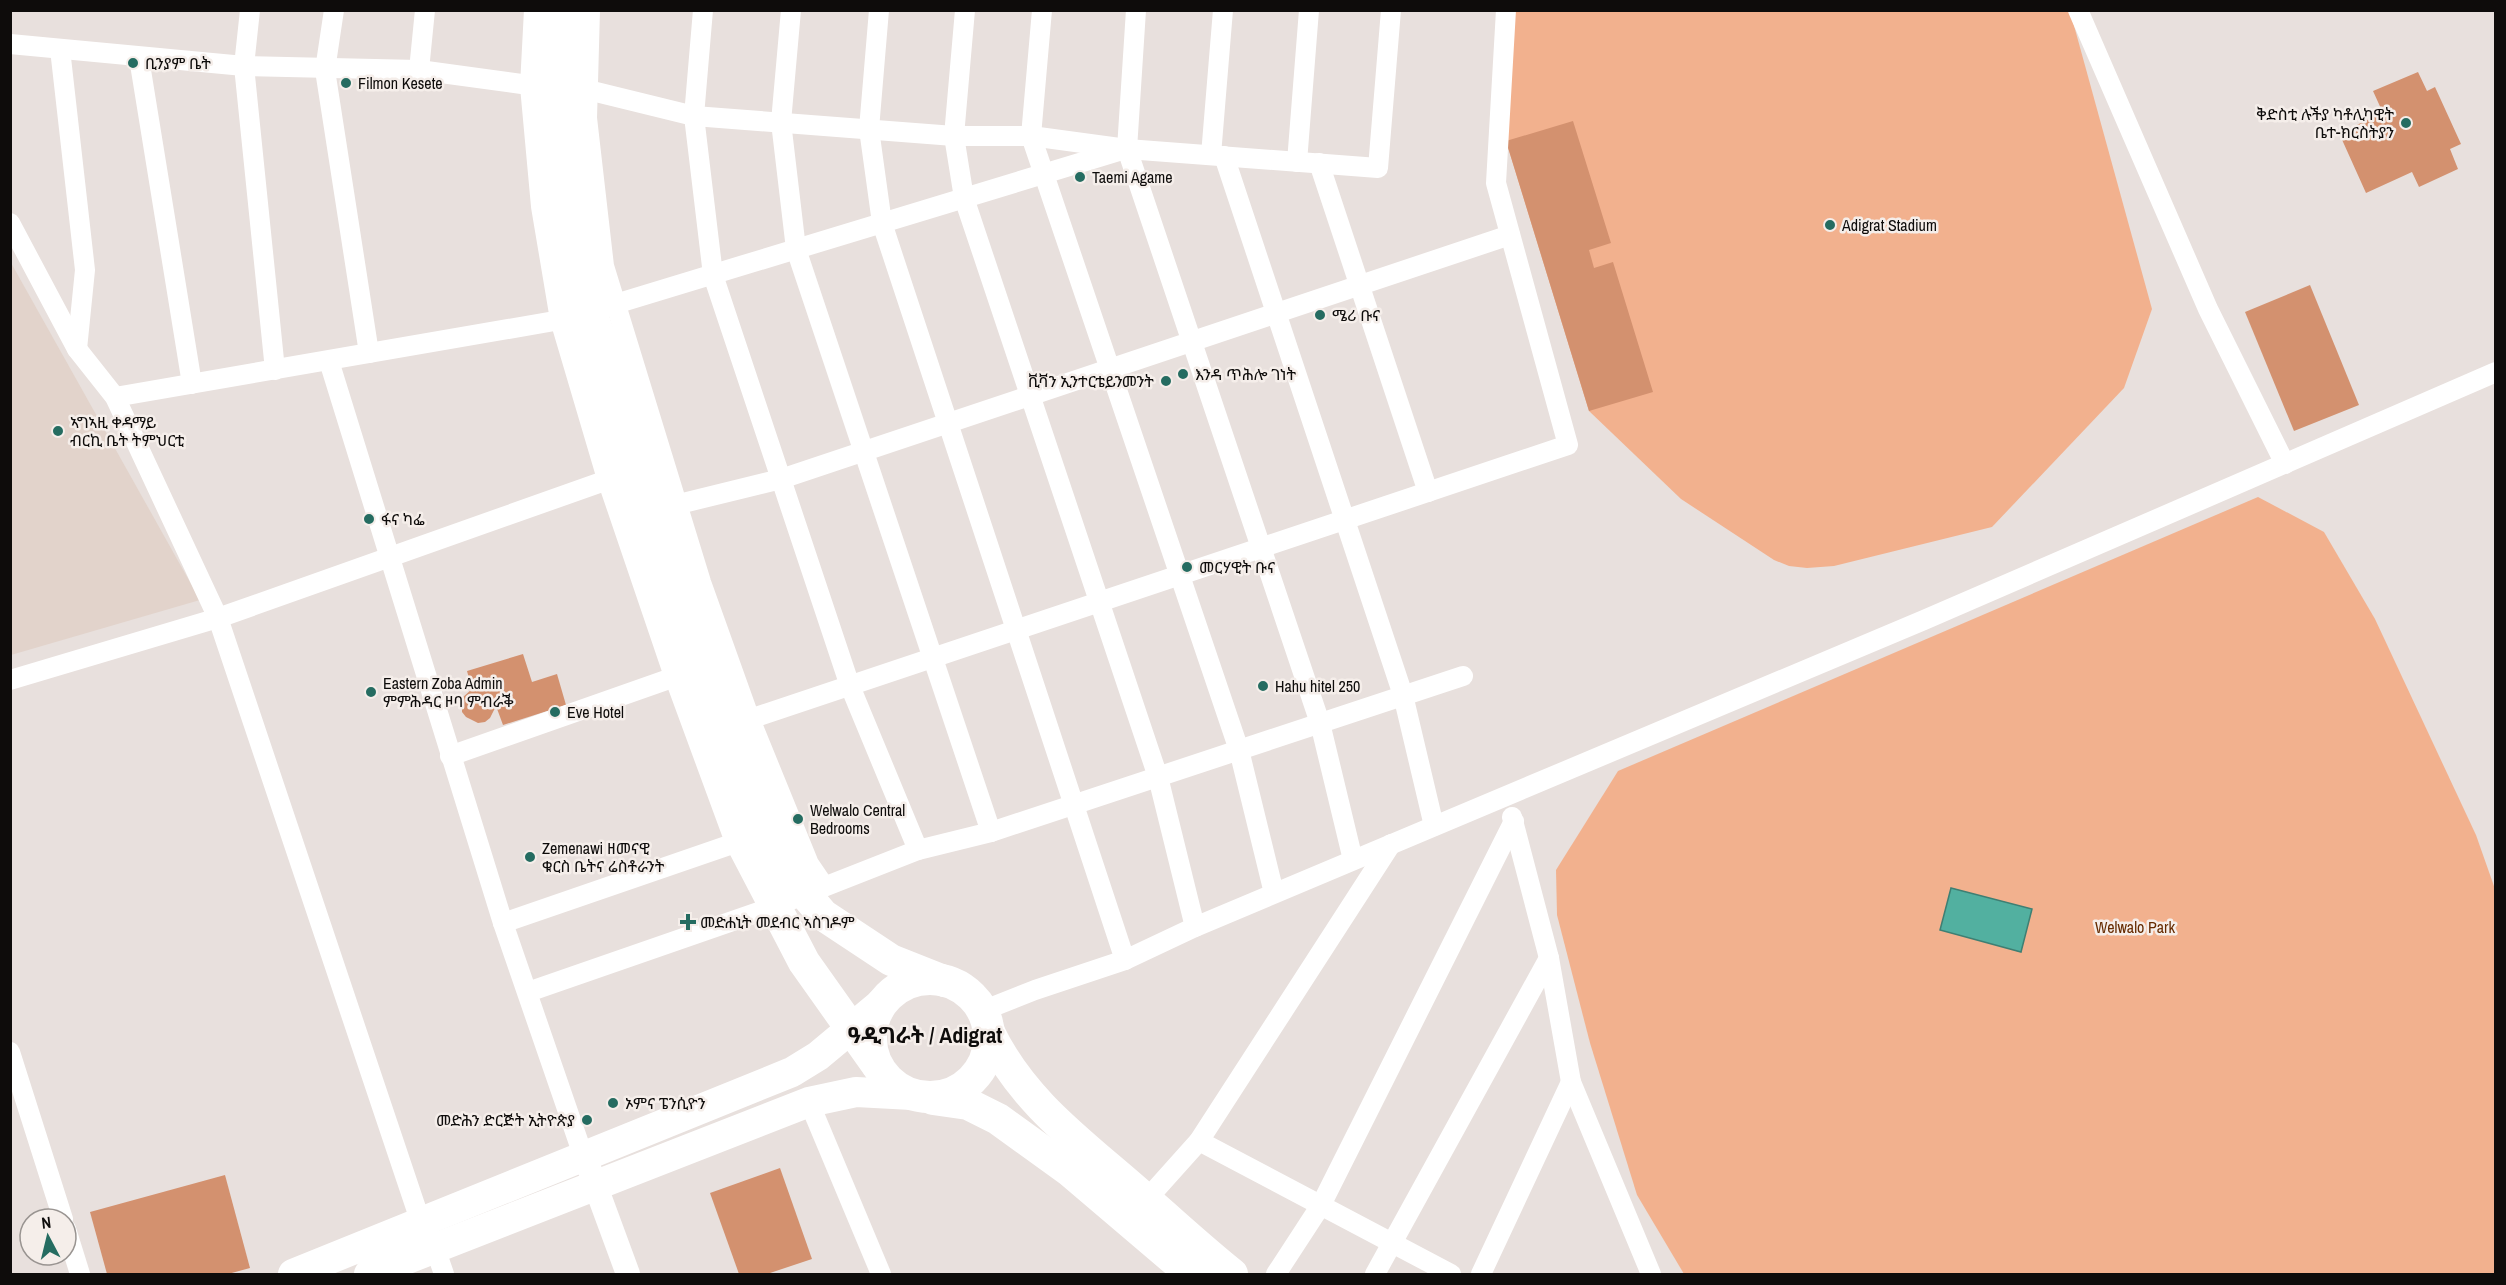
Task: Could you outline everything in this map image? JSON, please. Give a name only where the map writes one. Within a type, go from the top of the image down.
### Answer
[{"type":"highway","points":[[540,10],[563,88]]},
{"type":"highway","points":[[568,10],[563,88],[547,206],[591,312],[741,841],[773,907],[804,962],[891,1083],[916,1096],[969,1104],[998,1119],[1063,1165],[1192,1243],[1232,1275]]},
{"type":"highway","points":[[591,312],[613,478],[694,670],[789,875],[814,890],[824,915],[849,934],[911,970],[944,981],[967,992],[986,1022],[1002,1059],[1019,1083],[1137,1210],[1191,1275]]},
{"type":"highway","points":[[877,1065],[872,1052],[871,1032],[874,1020],[884,1001],[900,988],[913,982],[944,981]]},
{"type":"highway","points":[[916,1096],[952,1093],[971,1080],[987,1054],[986,1022]]},
{"type":"main road","points":[[369,1275],[433,1248],[792,1072],[818,1056],[884,1001]]},
{"type":"main road","points":[[590,1171],[809,1102],[856,1092],[916,1096]]},
{"type":"main road","points":[[292,1275],[433,1248]]},
{"type":"street","points":[[250,10],[244,66],[275,370]]},
{"type":"street","points":[[334,10],[325,70],[369,353]]},
{"type":"street","points":[[419,70],[425,10]]},
{"type":"street","points":[[563,88],[590,10]]},
{"type":"street","points":[[703,10],[694,116],[713,274],[850,686],[918,850]]},
{"type":"street","points":[[791,10],[781,122],[796,249],[991,832]]},
{"type":"street","points":[[879,10],[869,129],[882,223],[1076,804],[1125,960]]},
{"type":"street","points":[[965,10],[954,136],[964,198],[1158,777],[1195,927]]},
{"type":"street","points":[[1042,10],[1031,136],[1046,173],[1239,750],[1274,893]]},
{"type":"street","points":[[1136,10],[1127,149],[1320,723],[1353,860]]},
{"type":"street","points":[[1224,10],[1218,156],[1276,315],[1403,695],[1434,826]]},
{"type":"street","points":[[1296,162],[1309,10]]},
{"type":"street","points":[[10,44],[244,66],[325,70],[419,70],[563,88],[694,116],[954,136],[1031,136],[1127,149],[1378,168],[1391,10]]},
{"type":"street","points":[[750,720],[1568,445],[1496,183],[1506,10]]},
{"type":"street","points":[[2078,10],[2208,309],[2285,464]]},
{"type":"street","points":[[60,49],[85,270],[77,349]]},
{"type":"street","points":[[139,57],[192,384]]},
{"type":"street","points":[[563,88],[587,118],[604,266],[591,312],[679,504],[702,582],[750,720],[808,864],[814,890]]},
{"type":"street","points":[[115,398],[591,312],[1127,149]]},
{"type":"street","points":[[1319,163],[1428,492]]},
{"type":"street","points":[[10,223],[77,349],[115,398],[218,618],[433,1248]]},
{"type":"street","points":[[679,504],[781,479],[1510,235]]},
{"type":"street","points":[[329,360],[502,923],[628,1275]]},
{"type":"street","points":[[986,1022],[1035,990],[1125,960],[1274,893],[2285,464],[2496,372]]},
{"type":"street","points":[[10,680],[218,618],[613,478]]},
{"type":"street","points":[[450,756],[694,670]]},
{"type":"street","points":[[528,992],[773,907],[918,850],[991,832],[1463,676]]},
{"type":"street","points":[[1496,800],[1514,821],[1549,958],[1571,1082],[1651,1275]]},
{"type":"street","points":[[1276,1275],[1321,1205],[1514,821]]},
{"type":"street","points":[[502,923],[741,841]]},
{"type":"street","points":[[1137,1210],[1199,1141],[1391,844]]},
{"type":"street","points":[[1376,1275],[1391,1243],[1549,958]]},
{"type":"street","points":[[10,1052],[59,1207]]},
{"type":"street","points":[[1481,1275],[1571,1082]]},
{"type":"street","points":[[809,1102],[881,1275]]},
{"type":"street","points":[[1199,1141],[1451,1275]]},
{"type":"shaded area","name":"ኣግኣዚ ቀዳማይ ብርኪ ቤት ትምህርቲ","points":[[10,261],[200,600],[11,655],[10,655]]},
{"type":"shaded area","points":[[1951,888],[2032,909],[2021,952],[1940,930]]},
{"type":"green space","name":"Adigrat Stadium","points":[[1513,11],[2070,11],[2152,309],[2124,388],[1992,527],[1834,566],[1807,568],[1789,566],[1774,560],[1681,499],[1589,411],[1506,141]]},
{"type":"green space","name":"Welwalo Park","points":[[2258,497],[2324,532],[2375,619],[2476,835],[2495,889],[2495,1274],[1684,1274],[1637,1195],[1590,1043],[1557,915],[1556,870],[1618,771]]},
{"type":"building","name":"ቅድስቲ ሉችያ ካቶሊካዊት ቤተ-ክርስትያን","points":[[2418,72],[2427,91],[2435,87],[2461,144],[2450,149],[2458,169],[2419,187],[2412,172],[2366,193],[2339,133],[2383,113],[2373,91]]},
{"type":"building","points":[[1573,121],[1611,243],[1589,250],[1594,268],[1613,262],[1653,392],[1589,411],[1506,141]]},
{"type":"building","points":[[2310,285],[2359,405],[2294,431],[2245,312]]},
{"type":"building","points":[[523,654],[532,682],[557,674],[566,705],[503,725],[496,706],[490,718],[485,722],[478,723],[466,717],[462,712],[462,698],[472,689],[467,671]]},
{"type":"building","points":[[780,1168],[812,1259],[767,1274],[739,1274],[710,1193]]},
{"type":"building","points":[[225,1175],[250,1268],[228,1274],[107,1274],[90,1212]]},
{"type":"place","name":"ቢንያም ቤት","points":[[133,63]]},
{"type":"place","name":"Filmon Kesete","points":[[346,83]]},
{"type":"place","name":"ቅድስቲ ሉችያ ካቶሊካዊት ቤተ-ክርስትያን","points":[[2406,123]]},
{"type":"place","name":"Taemi Agame","points":[[1080,177]]},
{"type":"place","name":"Adigrat Stadium","points":[[1830,225]]},
{"type":"place","name":"ሜሪ ቡና","points":[[1320,315]]},
{"type":"place","name":"እንዳ ጥሕሎ ገነት","points":[[1183,374]]},
{"type":"place","name":"ቪቫን ኢንተርቴይንመንት","points":[[1166,381]]},
{"type":"place","name":"ኣግኣዚ ቀዳማይ ብርኪ ቤት ትምህርቲ","points":[[58,431]]},
{"type":"place","name":"ፋና ካፌ","points":[[369,519]]},
{"type":"place","name":"መርሃዊት ቡና","points":[[1187,567]]},
{"type":"place","name":"Hahu hitel 250","points":[[1263,686]]},
{"type":"place","name":"Eastern Zoba Admin ምምሕዳር ዞባ ምብራቕ","points":[[371,692]]},
{"type":"place","name":"Eve Hotel","points":[[555,712]]},
{"type":"place","name":"Welwalo Central Bedrooms","points":[[798,819]]},
{"type":"place","name":"Zemenawi ዘመናዊ ቁርስ ቤትና ሬስቶራንት","points":[[530,857]]},
{"type":"place","name":"መድሐኒት መደብር ኣስገዶም","points":[[688,922]]},
{"type":"place","name":"ኦምና ፔንሲዮን","points":[[613,1103]]},
{"type":"place","name":"መድሕን ድርጅት ኢትዮጵያ","points":[[587,1120]]},
{"type":"district","name":"ዓዲግራት / Adigrat","points":[[925,1035]]}]
